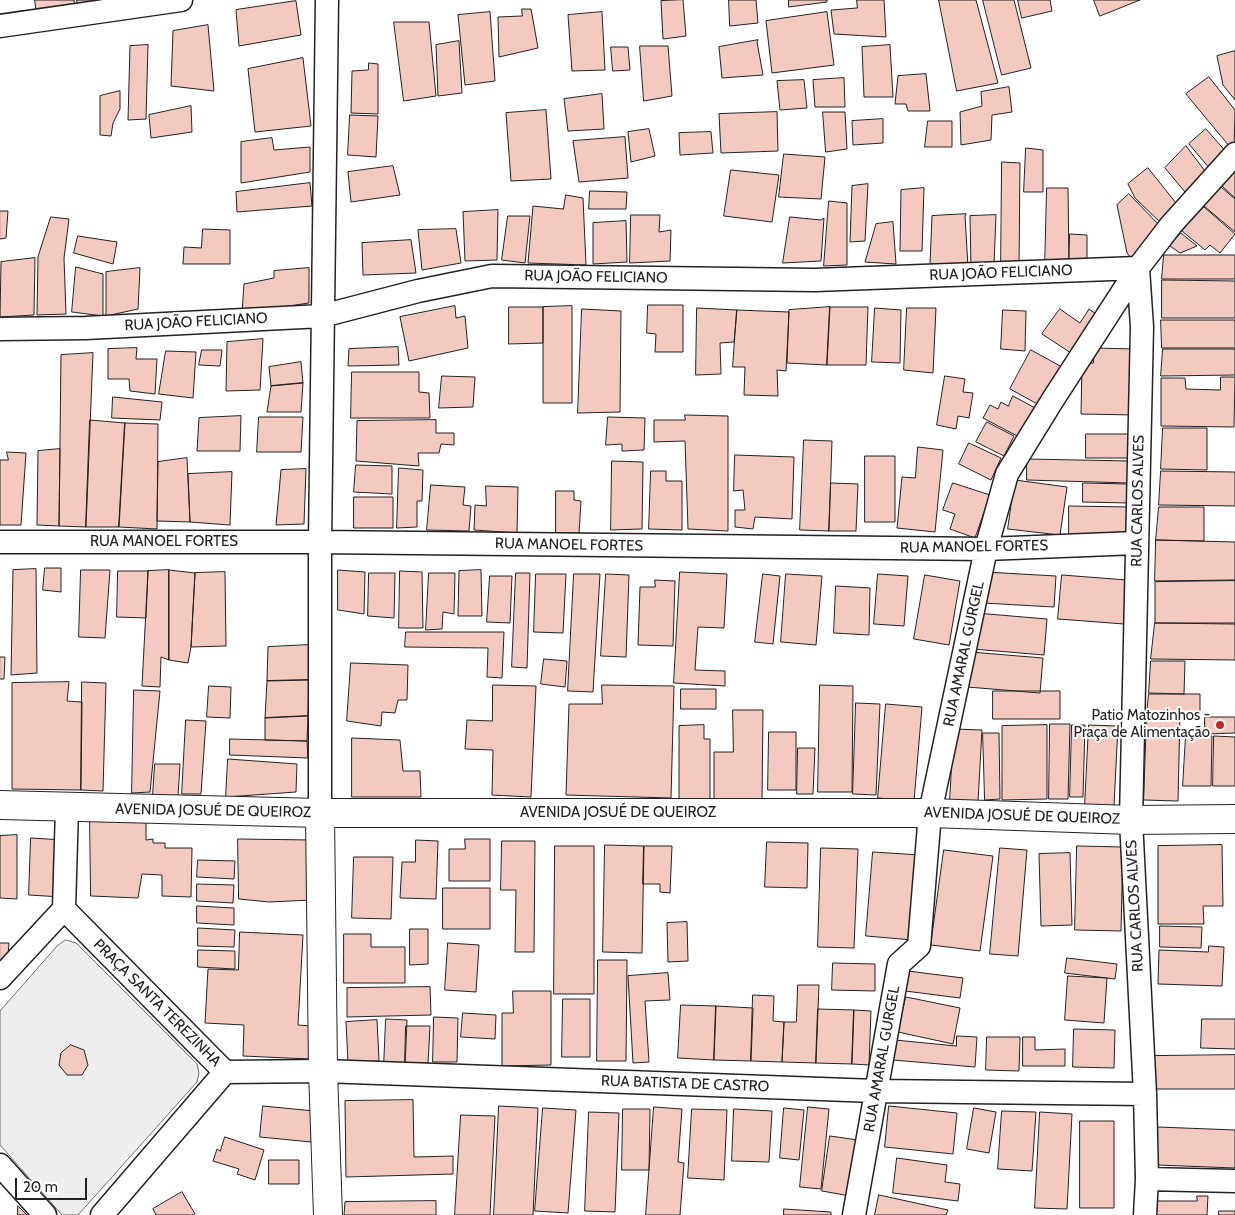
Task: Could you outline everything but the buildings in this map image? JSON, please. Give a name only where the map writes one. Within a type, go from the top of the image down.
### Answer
[{"type":"main road","name":"AVENIDA JOSUÉ DE QUEIROZ","points":[[0,806],[320,813],[930,813],[1131,820],[1235,819]]},
{"type":"main road","points":[[320,813],[323,1071],[328,1215]]},
{"type":"street","points":[[0,26],[181,0]]},
{"type":"street","points":[[320,813],[322,316],[328,0]]},
{"type":"street","name":"RUA AMARAL GURGEL","points":[[854,1215],[899,964],[919,946],[930,813],[986,549],[1007,474],[1138,268],[1171,225],[1235,154]]},
{"type":"street","name":"RUA JOÃO FELICIANO","points":[[0,329],[96,327],[322,316],[418,291],[492,276],[815,280],[1138,268]]},
{"type":"street","name":"RUA CARLOS ALVES","points":[[1138,268],[1142,327],[1131,820],[1145,1094],[1147,1179],[1145,1215]]},
{"type":"street","name":"RUA MANOEL FORTES","points":[[0,542],[320,542],[986,549],[1138,544]]},
{"type":"street","points":[[0,978],[64,909],[67,808]]},
{"type":"street","name":"PRAÇA SANTA TEREZINHA","points":[[64,909],[225,1072],[102,1215]]},
{"type":"street","name":"RUA BATISTA DE CASTRO","points":[[225,1072],[323,1071],[876,1091],[1145,1094]]},
{"type":"street","points":[[0,1165],[45,1215]]},
{"type":"street","points":[[1147,1179],[1235,1181]]},
{"type":"shaded area","points":[[66,940],[76,943],[197,1064],[199,1073],[197,1082],[78,1215],[62,1215],[0,1145],[0,1011],[57,946]]},
{"type":"place","name":"Patio Matozinhos - Praça de Alimentação","points":[[1220,725]]}]
